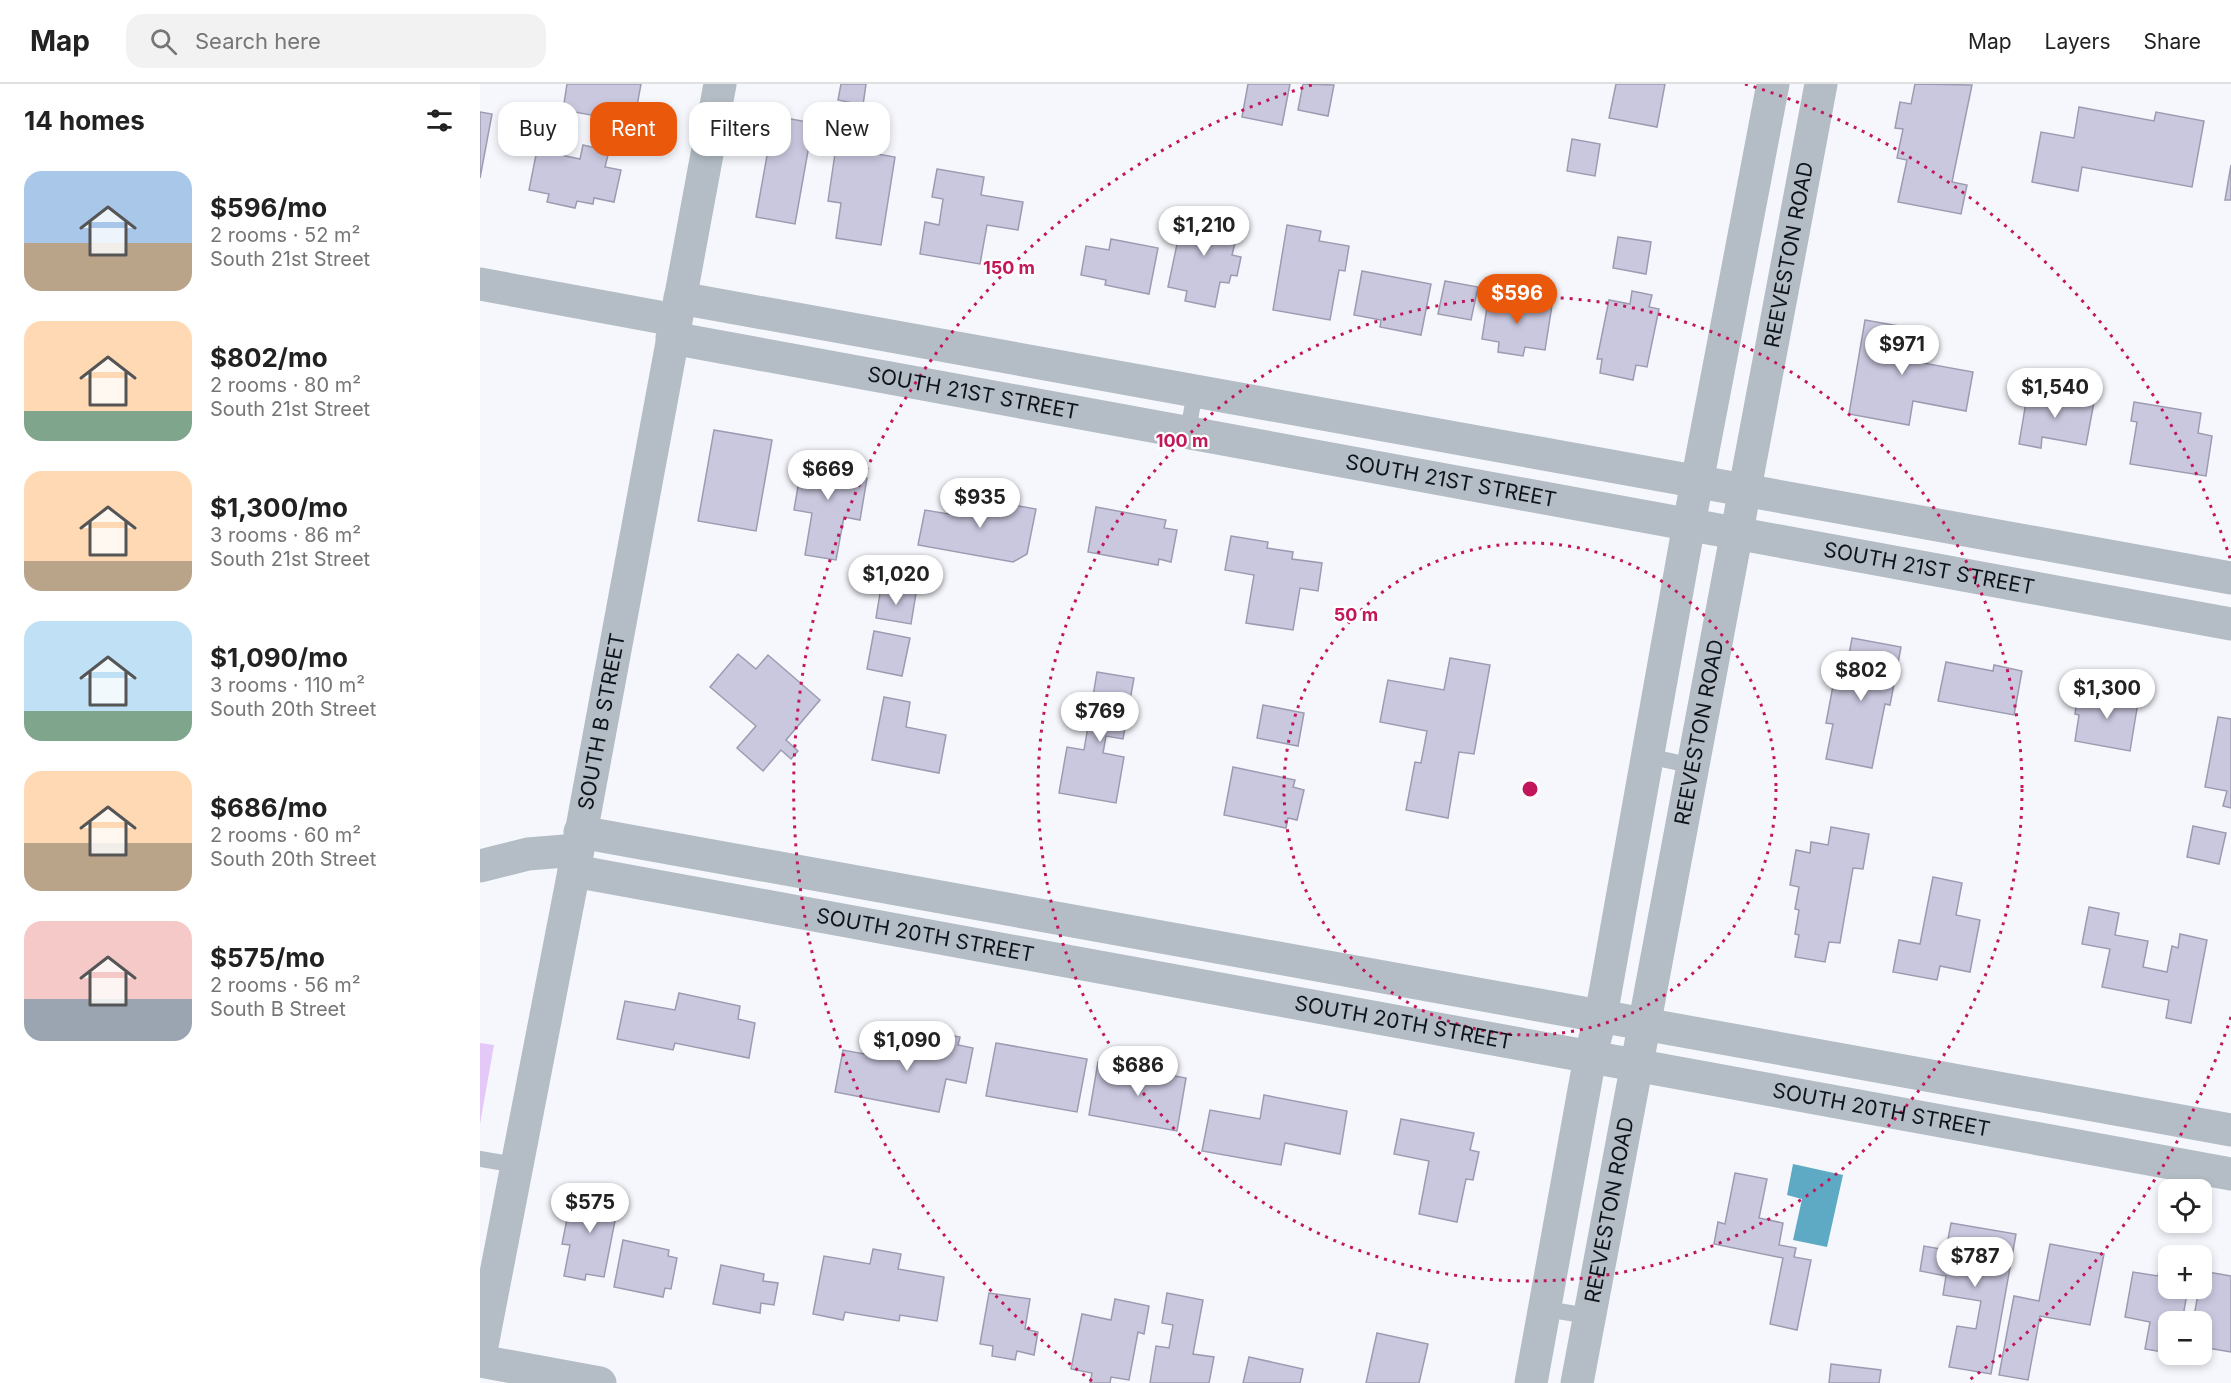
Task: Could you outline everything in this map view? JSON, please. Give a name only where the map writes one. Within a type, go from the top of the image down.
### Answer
[{"type":"street","name":"SOUTH B STREET","points":[[480,1356],[720,84]]},
{"type":"street","points":[[1531,1383],[1590,1057],[1601,1016],[1689,524],[1773,84]]},
{"type":"street","name":"REEVESTON ROAD","points":[[1577,1383],[1821,84]]},
{"type":"street","name":"SOUTH 21ST STREET","points":[[480,284],[676,319],[1196,391],[2231,578]]},
{"type":"street","name":"SOUTH 21ST STREET","points":[[676,319],[1188,432],[2231,624]]},
{"type":"street","name":"SOUTH 20TH STREET","points":[[480,866],[528,854],[577,851],[1061,918],[2231,1130]]},
{"type":"street","name":"SOUTH 20TH STREET","points":[[577,851],[1056,959],[2231,1174]]},
{"type":"street","points":[[480,1361],[600,1383]]},
{"type":"lane","points":[[1188,432],[1196,391]]},
{"type":"lane","points":[[1648,756],[1693,766]]},
{"type":"lane","points":[[1056,959],[1061,918]]},
{"type":"lane","points":[[480,1159],[516,1165]]},
{"type":"lane","points":[[1545,1309],[1589,1316]]},
{"type":"shaded area","points":[[480,1043],[494,1045],[480,1124]]},
{"type":"water","points":[[1793,1164],[1843,1175],[1827,1247],[1793,1240],[1802,1199],[1787,1195]]},
{"type":"building","points":[[567,84],[641,84],[638,102],[590,102],[590,115],[578,113],[578,102],[564,102]]},
{"type":"building","points":[[841,84],[866,84],[863,102],[838,100]]},
{"type":"building","points":[[1248,84],[1290,84],[1282,125],[1242,117]]},
{"type":"building","points":[[1303,84],[1334,85],[1328,116],[1298,110]]},
{"type":"building","points":[[1616,84],[1665,84],[1657,127],[1609,118]]},
{"type":"building","points":[[1915,84],[1972,85],[1952,182],[1967,185],[1961,214],[1898,202],[1907,160],[1897,158],[1903,129],[1895,128],[1900,102],[1911,104]]},
{"type":"building","points":[[2079,107],[2154,121],[2156,112],[2204,121],[2192,187],[2082,167],[2078,191],[2032,182],[2041,132],[2074,138]]},
{"type":"building","points":[[480,112],[492,114],[480,178]]},
{"type":"building","points":[[791,119],[803,121],[803,156],[807,156],[795,224],[756,217],[767,156],[791,156]]},
{"type":"building","points":[[1572,139],[1600,144],[1595,176],[1567,171]]},
{"type":"building","points":[[583,145],[590,147],[590,156],[608,156],[605,167],[621,170],[614,202],[594,198],[593,204],[577,201],[575,208],[547,202],[549,194],[529,190],[536,156],[566,156],[580,159]]},
{"type":"building","points":[[835,156],[895,157],[881,245],[836,238],[841,203],[828,201]]},
{"type":"building","points":[[2231,165],[2231,200],[2225,200]]},
{"type":"building","points":[[937,169],[984,177],[981,195],[1023,202],[1018,230],[987,225],[980,264],[920,254],[925,222],[939,225],[943,199],[932,197]]},
{"type":"building","points":[[1184,211],[1240,223],[1232,255],[1241,257],[1237,276],[1231,275],[1229,283],[1220,282],[1215,307],[1185,301],[1187,291],[1168,287]]},
{"type":"building","points":[[1287,225],[1321,231],[1319,241],[1349,246],[1345,271],[1339,270],[1330,320],[1273,310]]},
{"type":"building","points":[[1618,237],[1651,242],[1646,274],[1613,268]]},
{"type":"building","points":[[1111,239],[1158,248],[1149,294],[1105,285],[1106,280],[1081,275],[1086,246],[1109,250]]},
{"type":"building","points":[[1362,271],[1431,284],[1421,335],[1380,327],[1381,320],[1354,315]]},
{"type":"building","points":[[1445,281],[1478,287],[1471,320],[1438,314]]},
{"type":"building","points":[[1632,291],[1652,295],[1649,307],[1659,309],[1647,367],[1636,365],[1633,380],[1600,373],[1602,359],[1597,359],[1609,300],[1630,304]]},
{"type":"building","points":[[1489,295],[1552,305],[1545,350],[1525,347],[1523,356],[1498,352],[1499,342],[1482,339]]},
{"type":"building","points":[[1865,320],[1928,331],[1923,363],[1973,372],[1966,411],[1913,401],[1909,425],[1849,414]]},
{"type":"building","points":[[2028,390],[2094,402],[2086,445],[2042,437],[2041,448],[2019,444]]},
{"type":"building","points":[[2134,402],[2201,413],[2198,433],[2212,436],[2206,476],[2130,464],[2137,422],[2131,421]]},
{"type":"building","points":[[714,430],[772,440],[756,531],[698,521]]},
{"type":"building","points":[[804,451],[847,458],[844,474],[867,478],[860,520],[844,517],[836,560],[805,555],[812,513],[794,510]]},
{"type":"building","points":[[957,495],[1036,509],[1027,554],[1013,562],[918,545],[925,510],[954,515]]},
{"type":"building","points":[[1096,507],[1166,520],[1164,528],[1177,530],[1171,562],[1159,559],[1158,565],[1088,552]]},
{"type":"building","points":[[1231,536],[1268,542],[1267,548],[1293,552],[1292,559],[1322,563],[1318,591],[1300,588],[1293,630],[1246,623],[1254,575],[1225,570]]},
{"type":"building","points":[[881,587],[916,593],[911,624],[876,618]]},
{"type":"building","points":[[874,631],[910,638],[902,676],[867,669]]},
{"type":"building","points":[[1852,638],[1901,647],[1890,705],[1885,704],[1872,768],[1826,759],[1833,724],[1826,723],[1835,675],[1845,677]]},
{"type":"building","points":[[738,654],[756,669],[768,655],[820,700],[786,740],[798,751],[791,759],[781,750],[763,771],[737,748],[756,726],[710,687]]},
{"type":"building","points":[[1450,658],[1490,665],[1474,754],[1459,752],[1448,818],[1406,810],[1415,762],[1421,763],[1427,731],[1380,722],[1388,680],[1444,690]]},
{"type":"building","points":[[1946,662],[1993,671],[1994,665],[2022,671],[2014,715],[1938,701]]},
{"type":"building","points":[[1097,672],[1134,678],[1123,739],[1106,736],[1103,753],[1124,757],[1116,803],[1059,793],[1067,747],[1084,750]]},
{"type":"building","points":[[2111,691],[2139,696],[2130,751],[2075,741],[2079,715],[2075,714],[2078,693],[2110,699]]},
{"type":"building","points":[[884,697],[910,702],[906,727],[946,735],[939,773],[872,760]]},
{"type":"building","points":[[1263,705],[1304,713],[1298,746],[1257,738]]},
{"type":"building","points":[[2218,717],[2231,719],[2231,808],[2223,806],[2227,791],[2205,787]]},
{"type":"building","points":[[1233,767],[1295,780],[1293,787],[1304,790],[1297,820],[1288,818],[1286,828],[1224,815]]},
{"type":"building","points":[[2193,826],[2226,833],[2219,864],[2187,857]]},
{"type":"building","points":[[1831,827],[1869,834],[1863,869],[1853,868],[1840,943],[1829,942],[1825,962],[1795,957],[1799,935],[1795,934],[1799,910],[1795,909],[1799,887],[1790,885],[1796,850],[1810,853],[1811,842],[1828,845]]},
{"type":"building","points":[[1933,877],[1962,883],[1956,915],[1980,920],[1970,972],[1940,966],[1937,980],[1893,972],[1899,940],[1920,944]]},
{"type":"building","points":[[2089,907],[2119,913],[2115,935],[2148,941],[2143,967],[2167,972],[2172,946],[2178,948],[2180,934],[2207,940],[2191,1023],[2166,1018],[2169,1000],[2102,987],[2110,949],[2082,944]]},
{"type":"building","points":[[679,993],[740,1006],[738,1019],[755,1023],[749,1058],[675,1043],[673,1050],[617,1039],[625,1001],[675,1010]]},
{"type":"building","points":[[937,1033],[960,1037],[958,1045],[973,1048],[966,1083],[946,1079],[939,1112],[835,1092],[843,1050],[891,1059],[897,1034],[935,1041]]},
{"type":"building","points":[[996,1043],[1087,1059],[1077,1112],[986,1096]]},
{"type":"building","points":[[1098,1062],[1186,1078],[1177,1131],[1089,1115]]},
{"type":"building","points":[[1264,1095],[1347,1111],[1340,1154],[1285,1143],[1281,1165],[1202,1151],[1210,1110],[1260,1119]]},
{"type":"building","points":[[1401,1119],[1474,1133],[1470,1150],[1479,1152],[1473,1180],[1466,1179],[1457,1222],[1419,1214],[1429,1161],[1394,1154]]},
{"type":"building","points":[[1735,1173],[1767,1179],[1759,1218],[1783,1223],[1779,1245],[1796,1248],[1794,1257],[1811,1260],[1797,1330],[1770,1324],[1783,1258],[1714,1244],[1718,1222],[1725,1224]]},
{"type":"building","points":[[580,1188],[620,1195],[604,1277],[586,1274],[585,1280],[564,1276],[570,1245],[562,1244],[569,1209],[576,1211]]},
{"type":"building","points":[[1951,1223],[2016,1234],[1991,1374],[1949,1367],[1957,1326],[1976,1329],[1981,1301],[1943,1295],[1946,1276],[1920,1271],[1924,1246],[1946,1250]]},
{"type":"building","points":[[623,1240],[669,1250],[668,1256],[677,1258],[671,1289],[665,1288],[663,1297],[614,1287]]},
{"type":"building","points":[[2050,1244],[2104,1254],[2090,1325],[2040,1316],[2028,1380],[1999,1375],[2014,1296],[2039,1301]]},
{"type":"building","points":[[873,1249],[901,1254],[898,1269],[944,1277],[937,1321],[900,1315],[899,1321],[845,1312],[843,1320],[813,1314],[824,1256],[870,1264]]},
{"type":"building","points":[[721,1265],[764,1274],[763,1281],[778,1283],[774,1305],[761,1303],[760,1313],[713,1304]]},
{"type":"building","points":[[2133,1272],[2158,1276],[2158,1299],[2186,1299],[2184,1311],[2158,1311],[2158,1351],[2145,1349],[2150,1322],[2125,1317]]},
{"type":"building","points":[[2212,1273],[2231,1276],[2231,1352],[2212,1349],[2212,1311],[2195,1311],[2197,1299],[2212,1299]]},
{"type":"building","points":[[989,1293],[1030,1299],[1025,1329],[1038,1332],[1034,1355],[1017,1351],[1015,1360],[992,1356],[993,1346],[980,1344]]},
{"type":"building","points":[[1167,1293],[1203,1300],[1193,1354],[1214,1357],[1209,1383],[1150,1383],[1156,1346],[1169,1348],[1173,1325],[1162,1323]]},
{"type":"building","points":[[1115,1299],[1149,1306],[1144,1334],[1138,1332],[1129,1380],[1111,1377],[1110,1383],[1090,1383],[1092,1373],[1071,1369],[1082,1314],[1111,1320]]},
{"type":"building","points":[[1377,1333],[1428,1344],[1419,1383],[1366,1383]]},
{"type":"building","points":[[1249,1357],[1303,1369],[1300,1383],[1243,1383]]},
{"type":"building","points":[[1831,1364],[1881,1370],[1879,1383],[1829,1383]]}]
